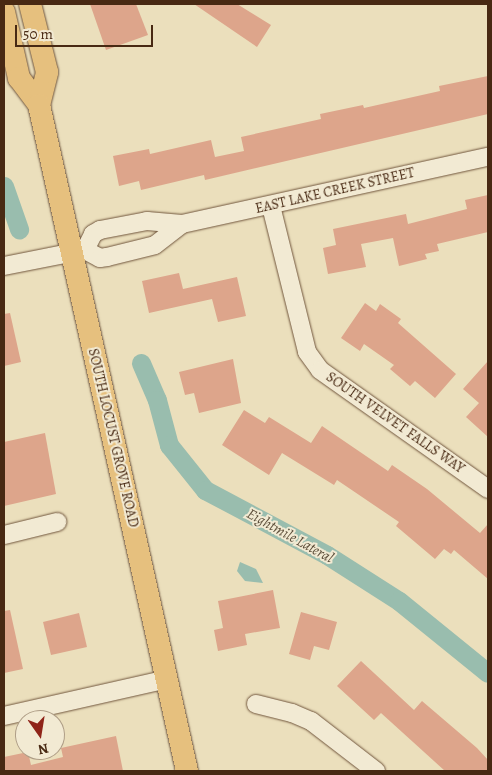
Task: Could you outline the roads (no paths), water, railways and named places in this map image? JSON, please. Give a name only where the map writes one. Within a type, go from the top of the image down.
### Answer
[{"type":"main road","name":"SOUTH LOCUST GROVE ROAD","points":[[30,4],[47,72],[39,105]]},
{"type":"main road","name":"SOUTH LOCUST GROVE ROAD","points":[[4,12],[19,78],[39,105],[78,251],[187,771]]},
{"type":"street","name":"EAST LAKE CREEK STREET","points":[[182,224],[155,245],[100,258],[78,251],[93,234],[100,230],[147,221],[182,224],[272,206],[488,157]]},
{"type":"street","name":"SOUTH VELVET FALLS WAY","points":[[272,206],[307,352],[320,370],[488,489]]},
{"type":"street","points":[[4,266],[78,251]]},
{"type":"street","points":[[4,534],[57,522]]},
{"type":"street","points":[[4,716],[168,679]]},
{"type":"street","points":[[256,704],[292,712],[311,721],[376,771]]},
{"type":"waterway","name":"Eightmile Lateral","points":[[4,186],[19,229]]},
{"type":"waterway","name":"Eightmile Lateral","points":[[141,363],[157,400],[169,445],[205,490],[327,555],[399,601],[488,673]]}]
